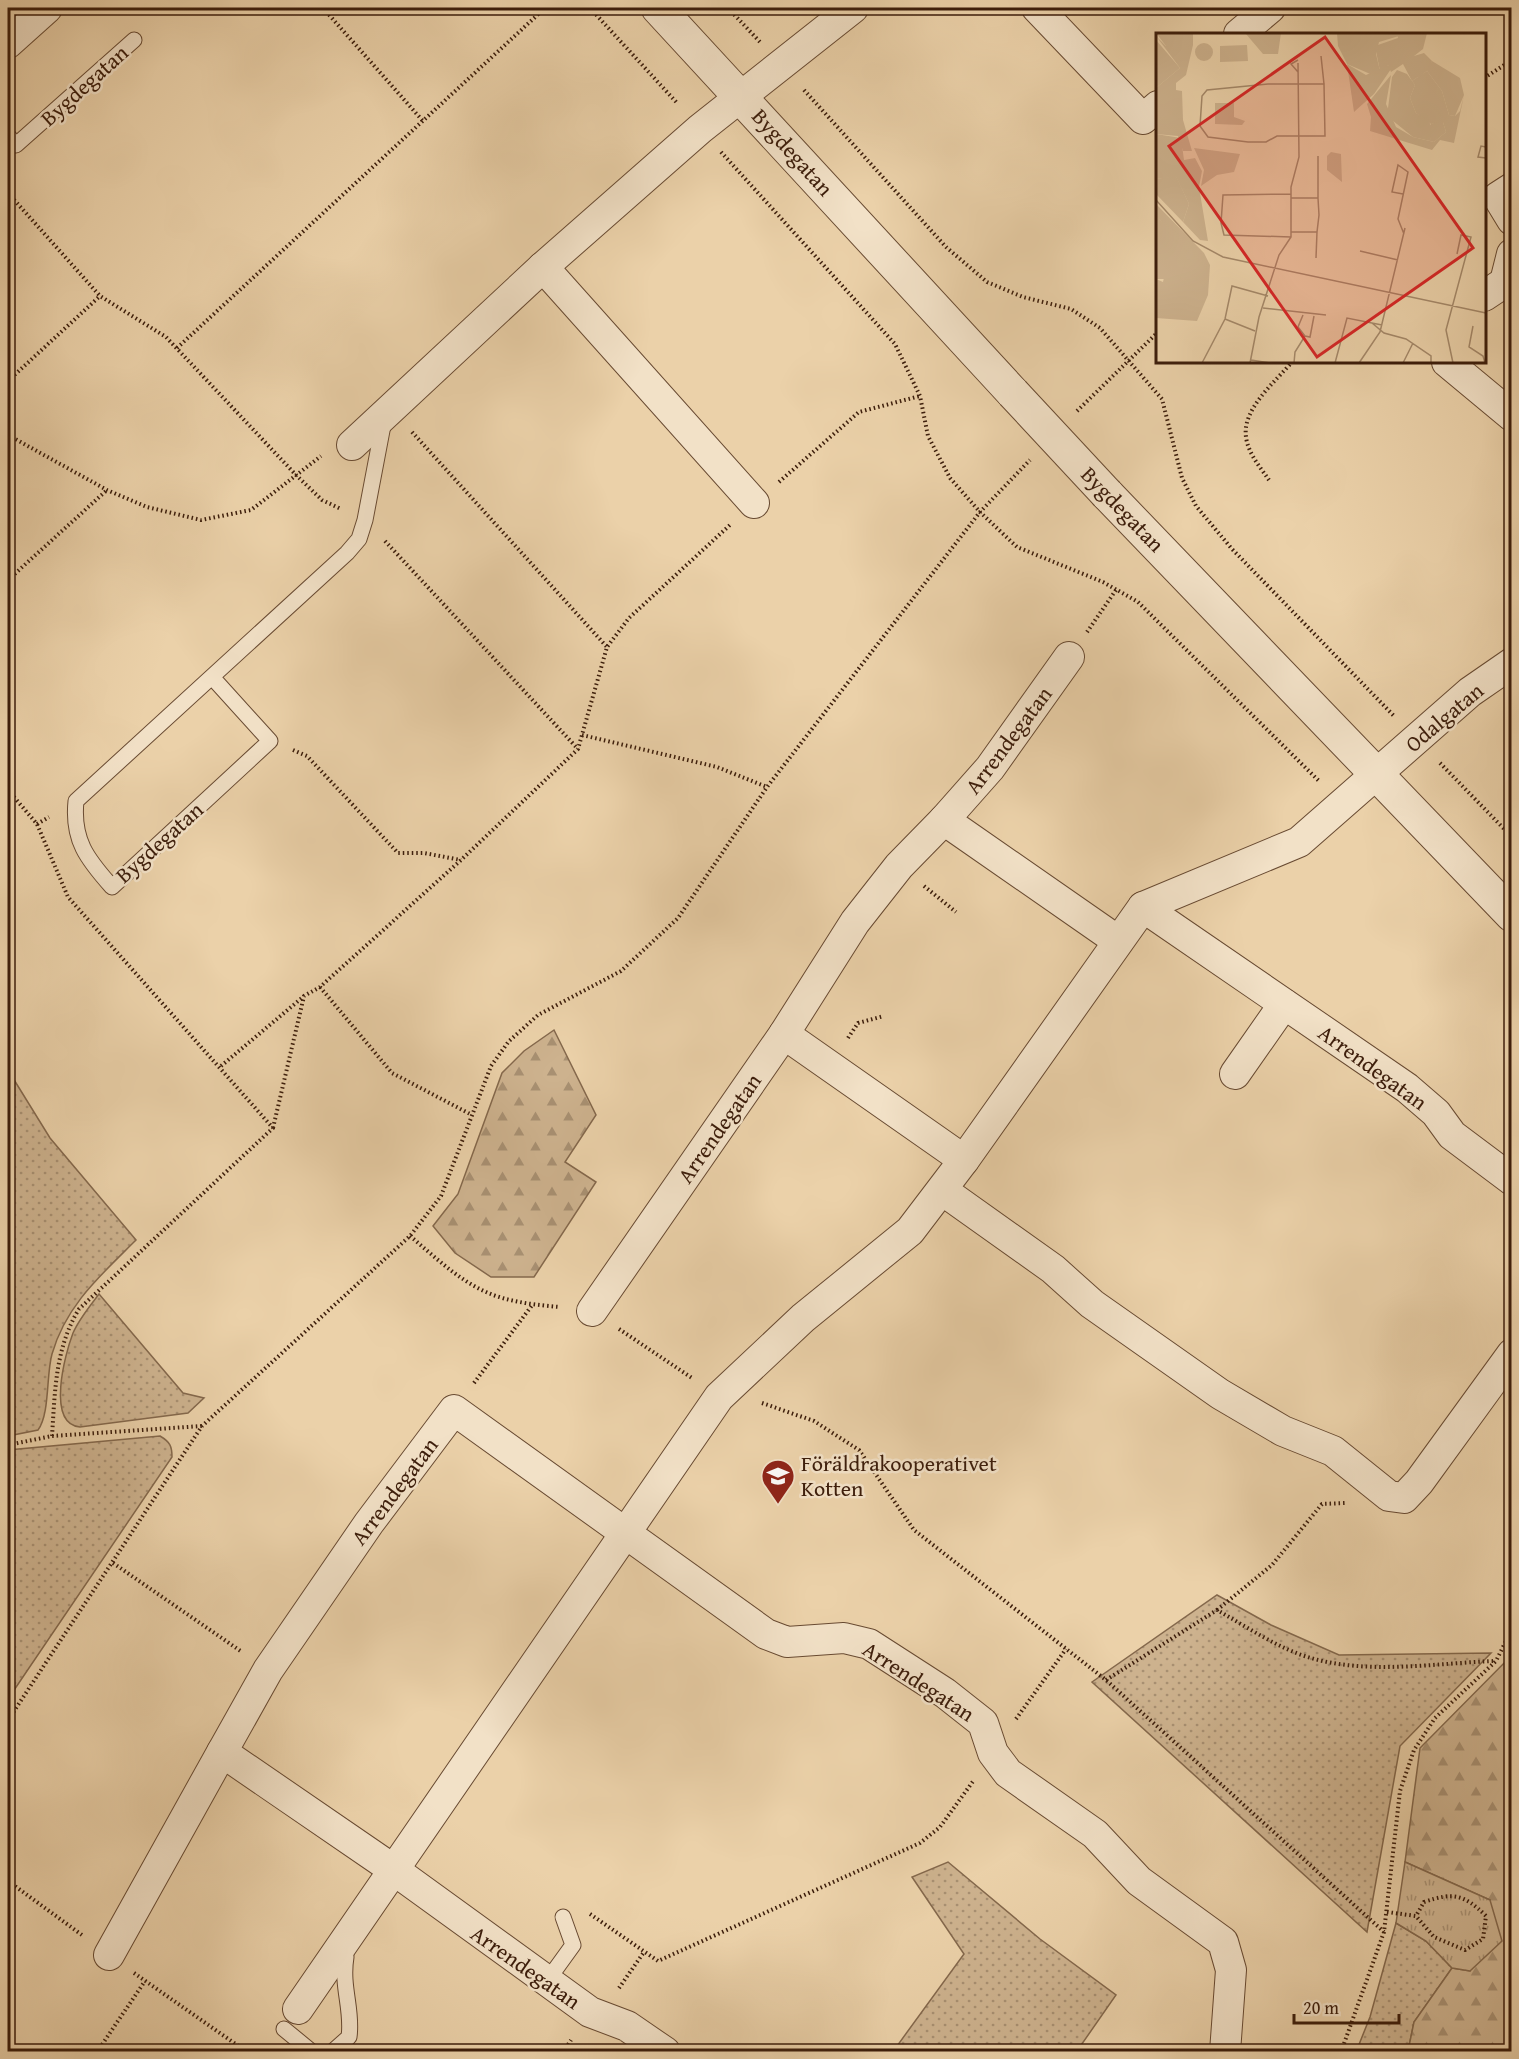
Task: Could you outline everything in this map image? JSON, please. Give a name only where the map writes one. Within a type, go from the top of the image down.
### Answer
[{"type":"street","points":[[8,43],[47,8]]},
{"type":"street","name":"Bygdegatan","points":[[658,8],[742,96],[1107,494],[1512,915]]},
{"type":"street","name":"Bygdegatan","points":[[352,445],[543,267],[700,129],[853,8]]},
{"type":"street","points":[[1037,8],[1143,119],[1156,108]]},
{"type":"street","points":[[1240,33],[1270,8]]},
{"type":"street","points":[[1486,295],[1505,282],[1512,254]]},
{"type":"street","points":[[543,267],[754,503]]},
{"type":"street","points":[[1448,363],[1512,416]]},
{"type":"street","name":"Arrendegatan","points":[[592,1311],[783,1034],[855,922],[899,866],[990,768],[1069,657]]},
{"type":"street","name":"Odalgatan","points":[[1378,774],[1470,692],[1512,663]]},
{"type":"street","points":[[291,2019],[719,1397],[803,1318],[910,1231],[964,1160],[1143,907],[1299,842],[1378,774]]},
{"type":"street","points":[[944,820],[1118,941]]},
{"type":"street","name":"Arrendegatan","points":[[1143,907],[1407,1088],[1436,1113],[1452,1135],[1512,1180]]},
{"type":"street","points":[[1235,1074],[1284,1004]]},
{"type":"street","points":[[783,1034],[964,1160]]},
{"type":"street","points":[[942,1190],[1053,1269],[1092,1304],[1210,1387],[1263,1420],[1333,1451],[1389,1496],[1404,1498],[1419,1482],[1512,1354]]},
{"type":"street","name":"Arrendegatan","points":[[109,1955],[268,1670],[369,1523],[454,1410],[766,1634],[787,1642],[844,1638],[869,1644],[945,1693],[983,1723],[993,1753],[1008,1773],[1095,1834],[1139,1881],[1223,1942],[1231,1970],[1225,2052]]},
{"type":"street","name":"Arrendegatan","points":[[222,1752],[394,1870],[590,2012],[627,2026],[665,2052]]},
{"type":"lane","name":"Bygdegatan","points":[[8,136],[16,145],[134,40]]},
{"type":"lane","name":"Bygdegatan","points":[[270,741],[112,887],[87,858],[74,818],[76,801],[347,553],[359,538],[365,520],[388,411]]},
{"type":"lane","points":[[212,676],[270,741]]},
{"type":"lane","points":[[547,1981],[573,1945],[563,1917]]},
{"type":"lane","points":[[332,2052],[349,2037],[351,2025],[343,1976],[346,1957],[338,1951]]},
{"type":"lane","points":[[291,2019],[312,2052]]},
{"type":"path","points":[[323,8],[423,121]]},
{"type":"path","points":[[177,348],[545,8]]},
{"type":"path","points":[[590,8],[895,344],[920,396],[928,436],[950,478],[980,512],[1017,547],[1116,590],[1138,602],[1343,805]]},
{"type":"path","points":[[728,8],[946,247],[987,282],[1023,297],[1071,309],[1100,328],[1162,399],[1182,478],[1196,506],[1232,549],[1512,837]]},
{"type":"path","points":[[1486,77],[1512,60]]},
{"type":"path","points":[[8,193],[100,296],[166,337],[322,500],[365,520],[578,749]]},
{"type":"path","points":[[8,381],[100,296]]},
{"type":"path","points":[[1070,418],[1156,334]]},
{"type":"path","points":[[1269,480],[1254,458],[1246,436],[1251,411],[1291,363]]},
{"type":"path","points":[[221,1066],[304,996],[320,987],[461,860],[578,749],[607,648],[629,618],[754,503],[860,412],[920,396]]},
{"type":"path","points":[[388,411],[607,648]]},
{"type":"path","points":[[8,435],[107,490],[147,507],[201,520],[251,510],[318,457],[352,445]]},
{"type":"path","points":[[8,1734],[14,1711],[202,1426],[410,1236],[441,1196],[490,1066],[510,1041],[538,1015],[621,971],[653,944],[678,918],[767,787],[980,512],[1037,452]]},
{"type":"path","points":[[8,580],[107,490]]},
{"type":"path","points":[[1069,657],[1116,590]]},
{"type":"path","points":[[582,735],[717,767],[767,787]]},
{"type":"path","points":[[270,741],[307,756],[398,853],[424,853],[461,860]]},
{"type":"path","points":[[8,790],[37,824],[68,897],[221,1066],[273,1128]]},
{"type":"path","points":[[899,866],[956,912]]},
{"type":"path","points":[[320,987],[392,1073],[472,1115]]},
{"type":"path","points":[[52,1437],[57,1372],[70,1324],[79,1309],[273,1128],[304,996]]},
{"type":"path","points":[[828,1065],[858,1023],[884,1016]]},
{"type":"path","points":[[410,1236],[448,1268],[486,1293],[533,1304],[592,1311],[719,1397],[764,1403],[814,1421],[858,1450],[914,1530],[1106,1680],[1384,1932]]},
{"type":"path","points":[[454,1410],[533,1304]]},
{"type":"path","points":[[8,1445],[52,1437],[202,1426]]},
{"type":"path","points":[[1106,1680],[1218,1610],[1272,1565],[1322,1504],[1374,1503],[1389,1496]]},
{"type":"path","points":[[113,1563],[268,1670]]},
{"type":"path","points":[[1218,1610],[1260,1635],[1311,1658],[1360,1667],[1496,1661]]},
{"type":"path","points":[[1341,2052],[1384,1932],[1400,1791],[1413,1750],[1435,1718],[1496,1661],[1512,1629]]},
{"type":"path","points":[[582,1909],[658,1962],[920,1843],[940,1827],[1066,1649]]},
{"type":"path","points":[[1387,1912],[1416,1916],[1434,1937],[1465,1950],[1483,1939],[1486,1916],[1471,1901],[1447,1894],[1424,1902],[1416,1916]]},
{"type":"path","points":[[599,2016],[644,1952]]},
{"type":"path","points":[[97,2052],[145,1981]]},
{"type":"green space","points":[[554,1030],[596,1115],[565,1162],[596,1182],[534,1277],[491,1277],[455,1253],[433,1226],[458,1194],[502,1073],[524,1051]]},
{"type":"green space","points":[[8,1070],[50,1138],[136,1240],[86,1292],[66,1320],[52,1354],[46,1404],[38,1430],[8,1436]]},
{"type":"green space","points":[[99,1294],[183,1393],[204,1398],[188,1413],[80,1427],[70,1423],[63,1414],[61,1387],[66,1356],[75,1328]]},
{"type":"green space","points":[[160,1436],[170,1445],[172,1457],[8,1699],[8,1450]]},
{"type":"green space","points":[[1217,1595],[1271,1625],[1339,1655],[1491,1653],[1400,1746],[1367,1932],[1092,1682]]},
{"type":"green space","points":[[1511,1656],[1511,2051],[1408,2051],[1414,2022],[1452,1968],[1470,1971],[1490,1900],[1405,1862],[1420,1748]]},
{"type":"green space","points":[[948,1862],[1040,1939],[1116,1995],[1077,2051],[905,2052],[897,2046],[964,1954],[912,1877]]},
{"type":"green space","points":[[1405,1862],[1490,1900],[1502,1941],[1470,1971],[1452,1968],[1426,1941],[1396,1923]]},
{"type":"green space","points":[[1396,1923],[1426,1941],[1452,1968],[1414,2022],[1408,2051],[1356,2052],[1370,2017]]},
{"type":"place","name":"Föräldrakooperativet Kotten","points":[[778,1505]]}]
